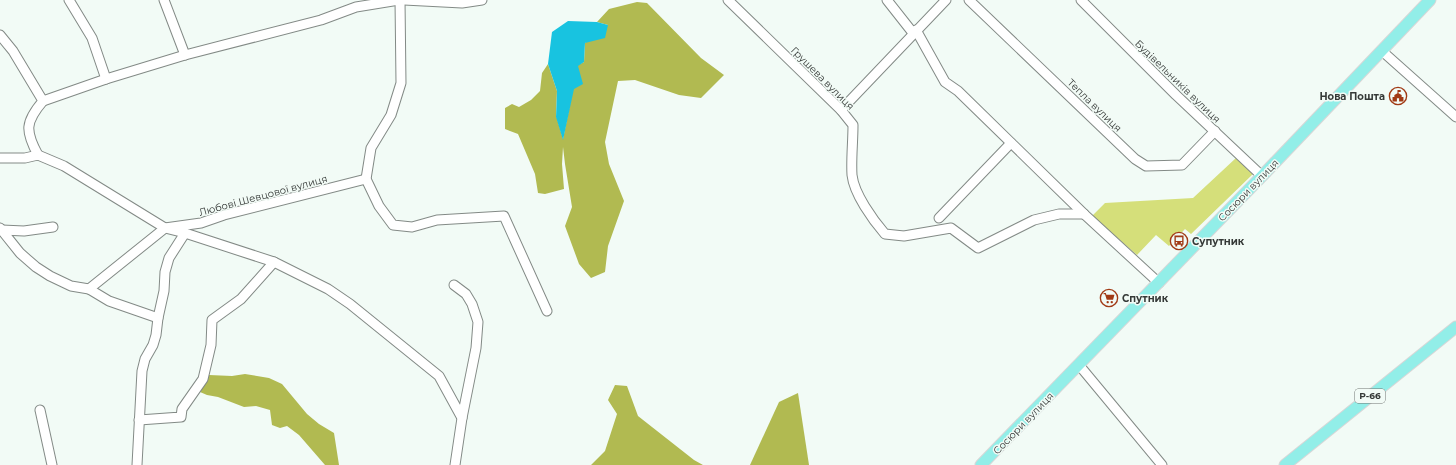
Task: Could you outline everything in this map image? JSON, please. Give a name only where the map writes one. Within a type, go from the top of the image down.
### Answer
[{"type":"main road","name":"Сосюри вулиця","points":[[981,465],[1159,283],[1430,0]]},
{"type":"main road","name":"Р-66","points":[[1285,465],[1456,327]]},
{"type":"street","points":[[69,0],[92,38],[106,79]]},
{"type":"street","points":[[164,0],[185,54]]},
{"type":"street","points":[[38,155],[30,139],[28,125],[35,110],[43,101],[185,54],[321,20],[356,7],[399,0],[401,83],[391,115],[370,148],[366,179],[379,206],[393,225],[412,227],[437,220],[504,216],[547,311]]},
{"type":"street","points":[[404,0],[462,3],[482,0]]},
{"type":"street","name":"Грушева вулиця","points":[[728,0],[841,110],[853,126],[852,176],[870,216],[885,234],[904,236],[951,228],[978,248],[1034,220],[1059,214],[1084,214]]},
{"type":"street","points":[[886,0],[914,32],[945,82],[958,91],[1084,214],[1159,283]]},
{"type":"street","points":[[841,110],[946,0]]},
{"type":"street","name":"Тепла вулиця","points":[[969,0],[1135,159],[1146,166],[1182,165],[1215,131]]},
{"type":"street","name":"Будівельників вулиця","points":[[1081,0],[1262,176]]},
{"type":"street","points":[[0,35],[13,51],[43,101]]},
{"type":"street","points":[[1382,51],[1456,117]]},
{"type":"street","points":[[939,218],[1011,143]]},
{"type":"street","points":[[0,158],[25,158],[38,155],[64,166],[165,228],[186,233],[274,262],[328,289],[350,304],[439,376],[462,418]]},
{"type":"street","name":"Любові Шевцової вулиця","points":[[165,228],[201,223],[224,215],[366,179]]},
{"type":"street","points":[[1,229],[24,231],[53,226]]},
{"type":"street","points":[[89,289],[165,228]]},
{"type":"street","points":[[1,229],[20,253],[45,273],[71,286],[89,289],[109,300],[158,318]]},
{"type":"street","points":[[138,465],[142,371],[145,359],[153,345],[156,335],[164,292],[165,272],[169,258],[186,233]]},
{"type":"street","points":[[139,420],[181,417],[182,409],[203,379],[211,345],[212,320],[241,299],[274,262]]},
{"type":"street","points":[[454,285],[466,294],[472,304],[478,322],[476,348],[462,418],[455,465]]},
{"type":"street","points":[[1079,365],[1162,465]]},
{"type":"street","points":[[40,410],[52,465]]},
{"type":"green space","points":[[637,2],[647,3],[701,58],[724,75],[701,98],[679,95],[635,80],[618,81],[605,142],[609,164],[624,201],[608,246],[605,272],[591,278],[579,264],[565,226],[572,207],[563,147],[562,164],[564,189],[545,194],[538,193],[535,174],[518,134],[505,129],[505,108],[512,104],[519,107],[531,100],[540,91],[542,73],[548,64],[557,91],[556,115],[563,139],[578,65],[584,62],[585,43],[608,25],[597,22],[609,9]]},
{"type":"green space","points":[[1236,158],[1253,174],[1191,234],[1185,229],[1169,246],[1156,235],[1137,255],[1092,216],[1105,203],[1193,198]]},
{"type":"green space","points":[[245,374],[269,378],[282,384],[307,414],[319,424],[334,433],[339,465],[325,465],[299,435],[287,426],[280,428],[272,425],[270,410],[256,406],[244,407],[200,392],[209,375],[232,376]]},
{"type":"green space","points":[[615,385],[627,386],[638,416],[694,460],[703,465],[591,465],[605,451],[617,414],[608,400]]},
{"type":"green space","points":[[798,393],[809,465],[750,465],[779,402]]},
{"type":"water","points":[[568,21],[597,22],[608,25],[605,38],[585,43],[584,62],[578,66],[583,84],[574,89],[563,140],[556,117],[557,91],[548,64],[552,32]]},
{"type":"place","name":"Нова Пошта","points":[[1398,96]]},
{"type":"place","name":"Супутник","points":[[1179,241]]},
{"type":"place","name":"Спутник","points":[[1109,298]]}]
